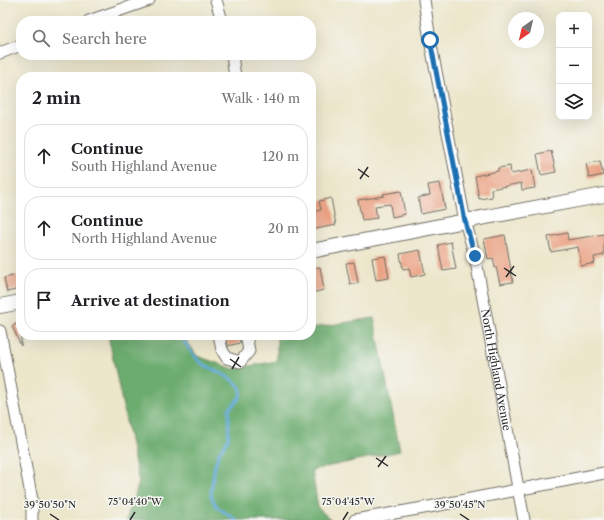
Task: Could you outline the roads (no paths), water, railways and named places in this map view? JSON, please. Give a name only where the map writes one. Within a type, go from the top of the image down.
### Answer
[{"type":"main road","points":[[316,249],[604,195]]},
{"type":"main road","points":[[0,306],[16,303]]},
{"type":"street","points":[[103,16],[149,0]]},
{"type":"street","points":[[216,0],[221,16]]},
{"type":"street","name":"North Highland Avenue","points":[[424,0],[430,40],[465,221],[475,256],[524,520]]},
{"type":"street","points":[[0,53],[16,47]]},
{"type":"street","points":[[233,60],[234,72]]},
{"type":"street","points":[[0,331],[32,500],[32,520]]},
{"type":"street","points":[[219,340],[222,350],[227,358],[240,362],[249,351],[247,340]]},
{"type":"street","points":[[355,520],[604,473]]},
{"type":"waterway","points":[[183,340],[200,362],[231,379],[240,388],[240,397],[229,409],[228,439],[219,453],[215,465],[211,491],[211,496],[217,507],[236,520]]}]
